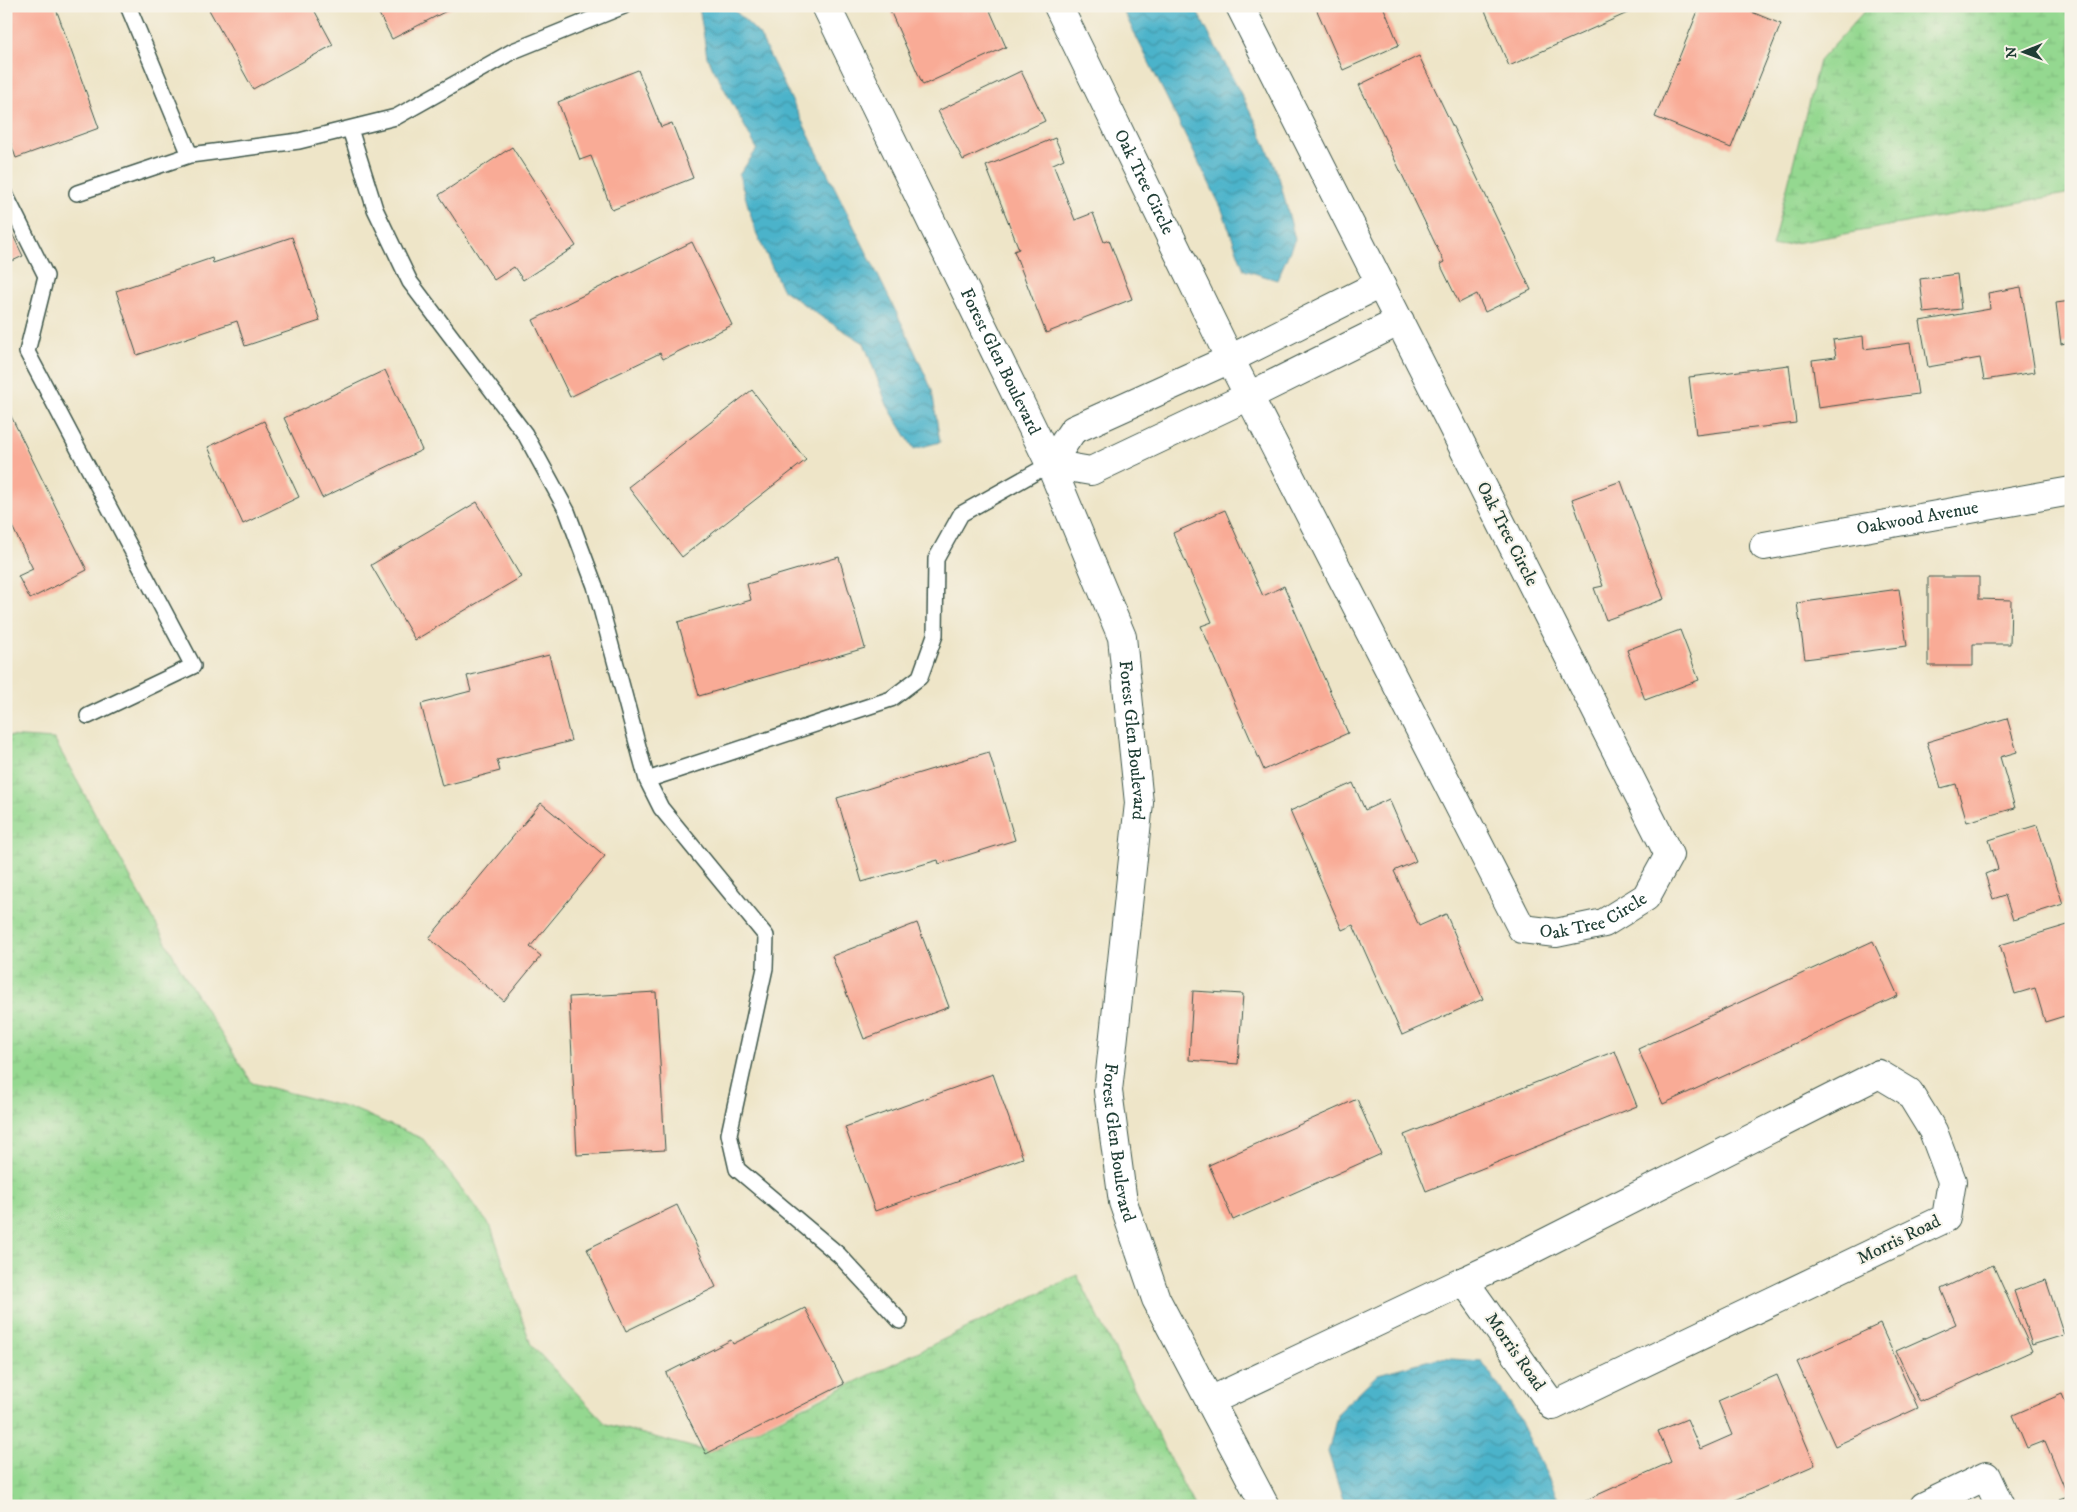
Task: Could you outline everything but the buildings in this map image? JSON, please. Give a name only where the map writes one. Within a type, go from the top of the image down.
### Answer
[{"type":"street","name":"Forest Glen Boulevard","points":[[826,6],[1050,464],[1122,637],[1139,804],[1108,1091],[1123,1202],[1156,1299],[1265,1506]]},
{"type":"street","name":"Oak Tree Circle","points":[[1058,6],[1230,359],[1522,929],[1556,933],[1604,923],[1646,897],[1669,856],[1240,6]]},
{"type":"street","points":[[1380,284],[1230,359],[1073,430],[1050,464],[1091,471],[1249,396],[1400,321]]},
{"type":"street","name":"Oakwood Avenue","points":[[1764,546],[2071,491]]},
{"type":"street","name":"Morris Road","points":[[1210,1401],[1464,1281],[1524,1253],[1879,1074],[1909,1092],[1933,1131],[1952,1181],[1946,1218],[1553,1406],[1464,1281]]},
{"type":"street","points":[[1924,1506],[1986,1476],[2000,1506]]},
{"type":"lane","points":[[128,6],[190,155]]},
{"type":"lane","points":[[77,193],[190,155],[298,141],[396,117],[513,51],[624,6]]},
{"type":"lane","points":[[350,129],[375,209],[410,282],[525,434],[567,511],[595,586],[647,780],[661,808],[766,936],[765,968],[729,1134],[737,1169],[839,1255],[900,1321]]},
{"type":"lane","points":[[6,196],[46,276],[27,352],[193,666],[88,716]]},
{"type":"lane","points":[[647,780],[891,699],[920,677],[935,635],[936,559],[961,514],[1050,464]]},
{"type":"green space","points":[[1869,6],[2071,6],[2071,193],[1772,247],[1819,61]]},
{"type":"green space","points":[[6,736],[54,739],[183,973],[252,1083],[356,1110],[423,1139],[491,1227],[531,1345],[606,1424],[710,1452],[1077,1275],[1194,1506],[6,1506]]},
{"type":"water","points":[[699,6],[730,6],[759,34],[904,328],[932,390],[940,442],[914,449],[887,405],[864,343],[823,318],[782,289],[755,230],[739,175],[757,149],[707,57]]},
{"type":"water","points":[[1121,6],[1194,6],[1256,122],[1279,177],[1295,239],[1277,280],[1244,270],[1221,207]]},
{"type":"water","points":[[1437,1358],[1482,1361],[1516,1412],[1562,1506],[1345,1506],[1328,1452],[1338,1412],[1378,1374]]}]
